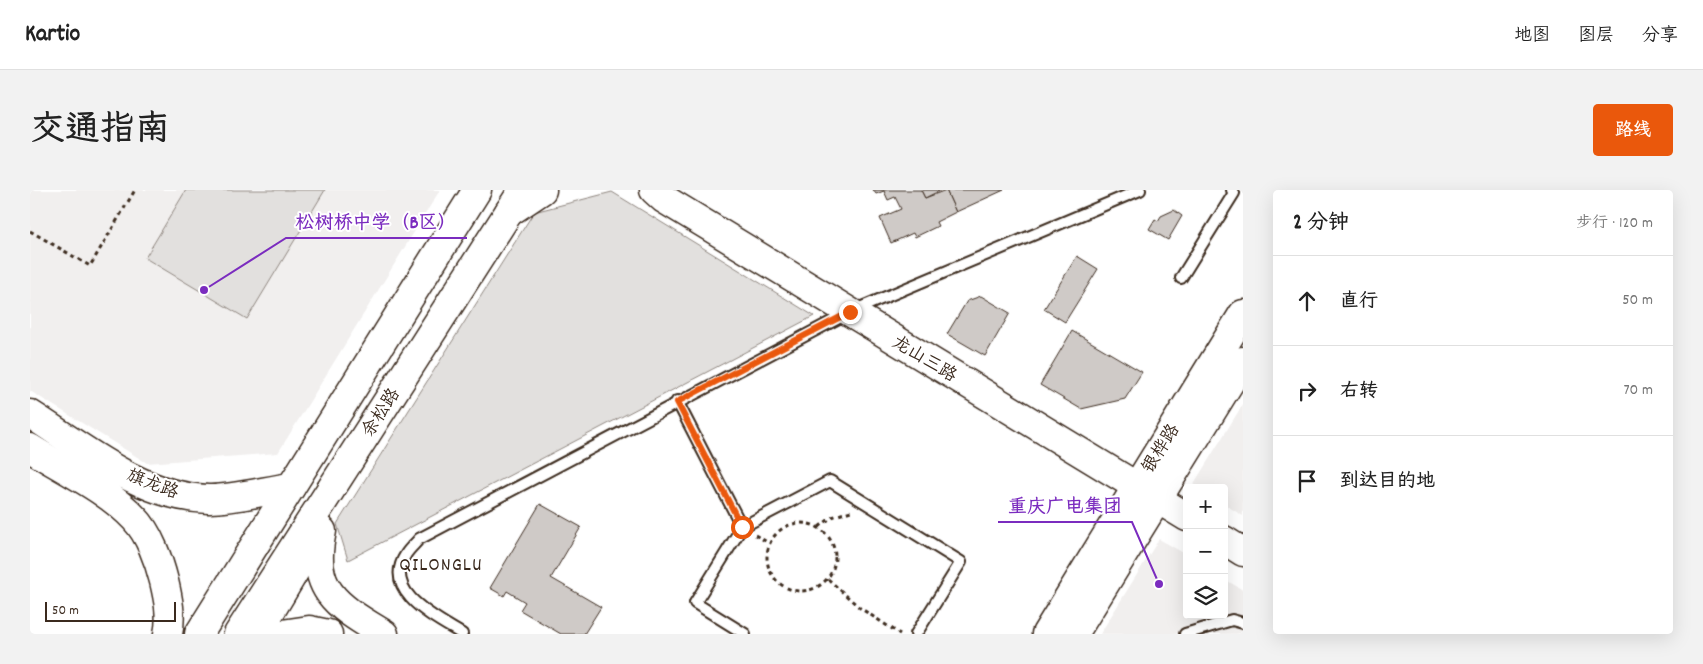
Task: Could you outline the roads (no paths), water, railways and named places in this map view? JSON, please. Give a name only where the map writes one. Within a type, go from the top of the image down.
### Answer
[{"type":"main road","name":"余松路","points":[[199,634],[477,190]]},
{"type":"main road","points":[[516,201],[542,190]]},
{"type":"main road","name":"龙山三路","points":[[636,190],[659,194],[1183,515]]},
{"type":"main road","name":"余松路","points":[[238,634],[516,201]]},
{"type":"main road","name":"银桦路","points":[[1074,634],[1243,314]]},
{"type":"main road","name":"银桦路","points":[[1046,634],[1243,361]]},
{"type":"main road","name":"旗龙路","points":[[30,414],[128,476],[171,494],[209,499],[291,487]]},
{"type":"main road","points":[[257,634],[324,522],[360,443]]},
{"type":"main road","points":[[30,448],[115,501],[136,520],[151,546],[162,573],[168,601],[168,634]]},
{"type":"main road","points":[[324,522],[318,554],[320,575],[331,594],[347,612],[384,634]]},
{"type":"main road","points":[[1228,543],[1243,552]]},
{"type":"main road","points":[[183,634],[238,572]]},
{"type":"main road","points":[[282,634],[309,630],[328,634]]},
{"type":"lane","points":[[462,634],[421,609],[405,592],[400,574],[405,554],[419,539],[850,312],[1140,190]]},
{"type":"lane","points":[[1181,278],[1234,194],[1232,190]]},
{"type":"lane","points":[[677,402],[742,527]]},
{"type":"lane","points":[[745,634],[695,603],[742,527],[830,481],[961,562],[916,634]]},
{"type":"lane","points":[[1185,634],[1232,620],[1243,623]]},
{"type":"place","name":"松树桥中学（B区）","points":[[204,290]]},
{"type":"place","name":"重庆广电集团","points":[[1159,584]]},
{"type":"district","name":"QILONGLU","points":[[441,563]]}]
